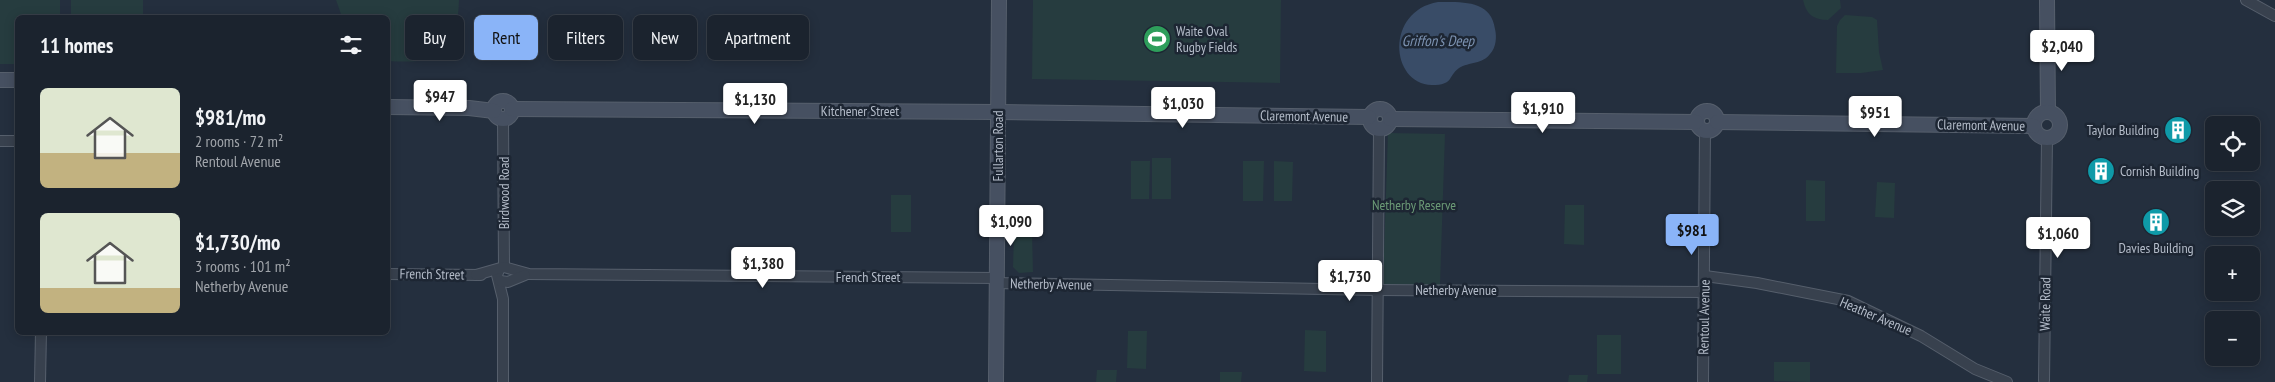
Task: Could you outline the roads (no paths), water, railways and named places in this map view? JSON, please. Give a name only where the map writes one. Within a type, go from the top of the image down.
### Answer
[{"type":"street","name":"Fullarton Road","points":[[996,382],[999,0]]},
{"type":"street","points":[[2047,0],[2048,112]]},
{"type":"street","points":[[2246,0],[2275,16]]},
{"type":"street","points":[[0,80],[15,80]]},
{"type":"street","name":"Kitchener Street","points":[[390,107],[469,108],[503,113],[998,112]]},
{"type":"street","points":[[1381,108],[1388,112],[1390,118],[1386,127],[1379,129],[1372,126],[1369,117],[1372,111],[1381,108]]},
{"type":"street","name":"Claremont Avenue","points":[[1700,126],[1698,115],[1704,111],[1715,114],[1717,122],[2034,126]]},
{"type":"street","name":"Claremont Avenue","points":[[998,112],[1369,117]]},
{"type":"street","points":[[2048,112],[2056,116],[2060,126],[2057,134],[2047,138],[2038,135],[2034,126],[2036,117],[2048,112]]},
{"type":"street","name":"Birdwood Road","points":[[503,113],[503,382]]},
{"type":"street","points":[[1390,118],[1700,126]]},
{"type":"street","name":"Rentoul Avenue","points":[[1700,126],[1705,276],[1703,382]]},
{"type":"street","points":[[1377,382],[1379,129]]},
{"type":"street","name":"Waite Road","points":[[2043,381],[2047,138]]},
{"type":"street","points":[[0,141],[15,141]]},
{"type":"street","name":"French Street","points":[[390,274],[997,280]]},
{"type":"street","name":"Heather Avenue","points":[[1705,276],[1757,283],[1848,301],[1921,336],[1975,370],[2006,382]]},
{"type":"street","name":"Netherby Avenue","points":[[997,280],[1377,290],[1704,292]]},
{"type":"street","points":[[40,382],[41,335]]},
{"type":"water","name":"Griffon's Deep","points":[[1438,2],[1466,3],[1482,8],[1492,20],[1496,39],[1494,49],[1484,60],[1459,68],[1444,84],[1432,85],[1418,82],[1408,73],[1401,61],[1399,46],[1402,32],[1409,19],[1421,8]]},
{"type":"place","name":"Waite Oval Rugby Fields","points":[[1157,39]]},
{"type":"place","name":"Taylor Building","points":[[2178,130]]},
{"type":"place","name":"Cornish Building","points":[[2101,171]]},
{"type":"place","name":"Davies Building","points":[[2156,222]]},
{"type":"park label","name":"Netherby Reserve","points":[[1414,205]]}]
